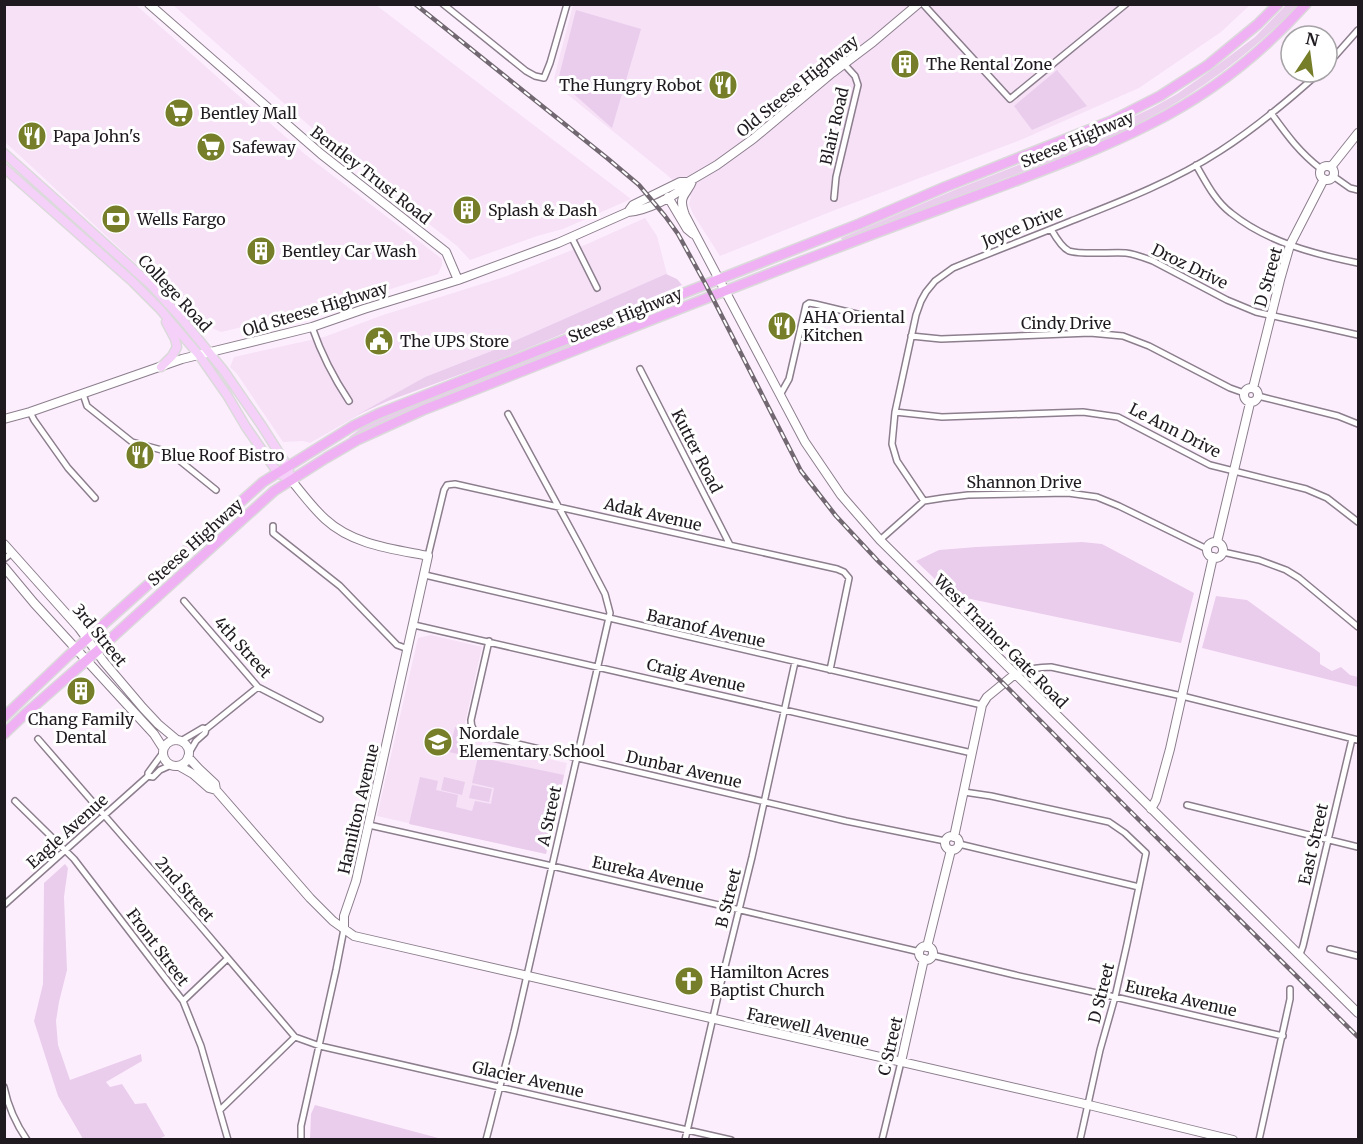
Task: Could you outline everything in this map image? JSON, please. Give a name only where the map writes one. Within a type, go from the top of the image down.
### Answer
[{"type":"highway","name":"Steese Highway","points":[[4,717],[87,639],[263,482],[353,426],[380,413],[859,224],[1130,112],[1208,65],[1258,24],[1278,4]]},
{"type":"highway","name":"Steese Highway","points":[[4,734],[274,491],[357,440],[401,420],[724,291],[1098,148],[1152,123],[1207,90],[1252,57],[1306,4]]},
{"type":"main road","name":"College Road","points":[[4,153],[152,286],[182,319],[230,380],[288,467],[291,480]]},
{"type":"main road","name":"College Road","points":[[4,168],[133,282],[159,308],[199,355],[278,473],[291,480]]},
{"type":"main road","points":[[159,308],[177,345],[172,356],[161,367]]},
{"type":"street","name":"Bentley Trust Road","points":[[149,4],[321,154],[446,252],[458,280]]},
{"type":"street","points":[[443,4],[526,71],[544,78],[567,4]]},
{"type":"street","name":"Old Steese Highway","points":[[628,212],[633,205],[717,165],[753,140],[792,105],[918,4]]},
{"type":"street","points":[[923,4],[1010,99],[1126,4]]},
{"type":"street","points":[[1339,52],[1359,30]]},
{"type":"street","name":"Blair Road","points":[[834,198],[836,177],[858,85],[855,76],[844,64]]},
{"type":"street","name":"Joyce Drive","points":[[924,501],[897,461],[892,444],[895,412],[916,315],[926,292],[935,281],[953,268],[1105,208],[1196,165],[1226,147],[1306,84]]},
{"type":"street","points":[[1271,113],[1305,156],[1322,169]]},
{"type":"street","points":[[1331,167],[1359,133]]},
{"type":"street","points":[[1196,165],[1212,193],[1230,212],[1258,230],[1290,245],[1325,256],[1359,263]]},
{"type":"street","points":[[1331,167],[1325,166],[1320,173],[1324,179],[1333,176]]},
{"type":"street","points":[[1331,167],[1334,171],[1333,176]]},
{"type":"street","points":[[1333,176],[1350,188],[1359,189]]},
{"type":"street","name":"D Street","points":[[1252,388],[1290,245],[1324,179]]},
{"type":"street","points":[[668,197],[670,192],[687,181]]},
{"type":"street","name":"West Trainor Gate Road","points":[[687,181],[690,186],[683,194],[681,202],[694,235],[805,442],[841,495],[880,540],[1359,1013]]},
{"type":"street","name":"Old Steese Highway","points":[[4,419],[199,355],[312,327],[458,280],[572,238],[628,212],[638,211],[668,197]]},
{"type":"street","name":"West Trainor Gate Road","points":[[668,197],[687,229],[694,235]]},
{"type":"street","name":"Droz Drive","points":[[1051,229],[1068,250],[1128,253],[1144,257],[1227,300],[1256,312],[1359,335]]},
{"type":"street","points":[[572,238],[597,288]]},
{"type":"street","points":[[780,395],[789,379],[806,305],[816,304],[861,315]]},
{"type":"street","points":[[312,327],[334,378],[349,401]]},
{"type":"street","name":"Cindy Drive","points":[[911,336],[941,339],[1090,333],[1123,336],[1149,346],[1244,393]]},
{"type":"street","name":"Kutter Road","points":[[640,369],[730,545]]},
{"type":"street","points":[[1250,403],[1244,398],[1244,393],[1248,388],[1257,392],[1258,396]]},
{"type":"street","points":[[83,394],[87,406],[132,442],[169,453],[216,490]]},
{"type":"street","points":[[1217,542],[1250,403],[1254,402],[1258,396]]},
{"type":"street","points":[[1258,396],[1338,416],[1359,424]]},
{"type":"street","name":"Le Ann Drive","points":[[895,412],[942,417],[1083,411],[1118,417],[1210,465],[1306,489],[1327,498],[1359,522]]},
{"type":"street","points":[[30,412],[68,468],[95,498]]},
{"type":"street","name":"A Street","points":[[486,1140],[610,613],[605,594],[508,414]]},
{"type":"street","name":"College Road","points":[[291,480],[326,520],[350,536],[368,543],[429,556]]},
{"type":"street","name":"Adak Avenue","points":[[447,485],[455,484],[844,572],[849,578],[830,670]]},
{"type":"street","name":"Hamilton Avenue","points":[[301,1140],[301,1126],[342,942],[344,916],[356,881],[424,575],[447,485]]},
{"type":"street","name":"Shannon Drive","points":[[924,501],[968,495],[1068,493],[1097,497],[1208,549]]},
{"type":"street","points":[[880,540],[924,501]]},
{"type":"street","points":[[273,526],[273,533],[340,586],[397,645],[408,649]]},
{"type":"street","points":[[1217,542],[1222,546],[1222,552],[1218,557],[1213,557],[1209,555],[1208,549],[1211,543],[1217,542]]},
{"type":"street","name":"3rd Street","points":[[4,544],[79,628],[143,708],[179,740]]},
{"type":"street","points":[[1222,552],[1259,560],[1286,570],[1359,627]]},
{"type":"street","points":[[4,559],[12,553]]},
{"type":"street","points":[[1151,809],[1156,800],[1164,771],[1213,557]]},
{"type":"street","name":"3rd Street","points":[[4,567],[154,734],[163,751]]},
{"type":"street","name":"Baranof Avenue","points":[[424,575],[609,620],[982,705]]},
{"type":"street","name":"4th Street","points":[[184,601],[258,687],[320,719]]},
{"type":"street","name":"Craig Avenue","points":[[414,625],[972,753]]},
{"type":"street","name":"Dunbar Avenue","points":[[489,641],[471,720],[473,730],[480,735],[763,802],[945,841]]},
{"type":"street","name":"B Street","points":[[685,1140],[795,662]]},
{"type":"street","points":[[954,837],[982,705],[987,697],[1015,675],[1035,667],[1051,667],[1182,696],[1355,740]]},
{"type":"street","points":[[175,766],[186,761],[196,741],[206,729],[258,687]]},
{"type":"street","points":[[206,729],[203,728],[179,740],[167,743],[163,751],[165,761],[193,774],[209,788],[216,790]]},
{"type":"street","name":"2nd Street","points":[[38,739],[295,1037],[320,1046]]},
{"type":"street","points":[[179,740],[187,746],[189,755],[198,769],[215,784],[216,790],[310,898],[344,929]]},
{"type":"street","name":"East Street","points":[[1300,954],[1355,740]]},
{"type":"street","name":"Eagle Avenue","points":[[4,905],[148,776],[163,751]]},
{"type":"street","name":"Eagle Avenue","points":[[148,776],[153,777],[160,770],[175,766]]},
{"type":"street","name":"D Street","points":[[963,792],[1109,822],[1125,833],[1146,853],[1115,996],[1100,1050],[1080,1140]]},
{"type":"street","name":"Front Street","points":[[15,801],[74,859],[183,1001],[201,1046],[228,1140]]},
{"type":"street","points":[[1187,805],[1359,847]]},
{"type":"street","name":"Eureka Avenue","points":[[369,825],[739,909],[925,956],[1115,996],[1283,1036]]},
{"type":"street","points":[[951,850],[946,847],[945,841],[954,837]]},
{"type":"street","points":[[954,837],[958,839],[959,844]]},
{"type":"street","points":[[951,850],[955,850],[959,844]]},
{"type":"street","points":[[959,844],[1139,887]]},
{"type":"street","points":[[925,956],[921,948],[927,947],[951,850]]},
{"type":"street","name":"Farewell Avenue","points":[[344,929],[354,936],[1233,1140]]},
{"type":"street","points":[[1330,949],[1359,956]]},
{"type":"street","name":"C Street","points":[[882,1140],[925,956]]},
{"type":"street","points":[[183,1001],[227,959]]},
{"type":"street","points":[[1259,1140],[1283,1036],[1290,988]]},
{"type":"street","points":[[220,1110],[295,1037]]},
{"type":"street","name":"Glacier Avenue","points":[[320,1046],[731,1140]]},
{"type":"street","points":[[4,1088],[10,1109],[27,1140]]},
{"type":"shaded area","points":[[1287,4],[1298,5],[1240,58],[1198,89],[1153,116],[1079,151],[842,240],[841,238],[957,189],[1088,138],[1152,108],[1177,94],[1255,37]]},
{"type":"shaded area","points":[[4,5],[136,5],[306,155],[442,259],[438,274],[317,314],[276,323],[263,322],[221,332],[199,322],[5,142]]},
{"type":"shaded area","points":[[173,5],[376,5],[631,199],[563,229],[470,260],[457,246],[330,144]]},
{"type":"shaded area","points":[[573,5],[1250,5],[1221,32],[1139,88],[1023,139],[720,256],[693,214],[689,204],[691,197],[557,86],[554,78]]},
{"type":"shaded area","points":[[576,10],[641,29],[612,128],[558,80]]},
{"type":"shaded area","points":[[1057,70],[1087,106],[1032,130],[1014,106]]},
{"type":"shaded area","points":[[645,218],[657,236],[667,274],[494,350],[425,377],[310,443],[283,442],[230,367],[234,357],[324,337],[383,315],[507,276]]},
{"type":"shaded area","points":[[666,274],[677,279],[682,285],[357,415],[425,377],[494,350]]},
{"type":"shaded area","points":[[653,311],[654,313],[637,321],[386,421],[350,439],[349,437],[363,427],[400,410]]},
{"type":"shaded area","points":[[1082,542],[1102,544],[1194,593],[1181,643],[966,598],[960,603],[916,561],[939,550]]},
{"type":"shaded area","points":[[1216,596],[1247,600],[1320,653],[1320,664],[1332,671],[1341,667],[1350,675],[1358,677],[1358,687],[1202,648]]},
{"type":"shaded area","name":"Nordale Elementary School","points":[[431,635],[482,647],[465,723],[471,737],[483,739],[482,745],[567,763],[546,854],[377,816],[418,638]]},
{"type":"shaded area","points":[[455,727],[461,728],[460,734],[464,735],[461,745],[469,747],[467,756],[449,752]]},
{"type":"shaded area","points":[[478,757],[564,775],[546,854],[409,824],[420,777],[438,781],[436,790],[458,795],[456,807],[472,811],[475,801],[491,804],[494,788],[472,783]]},
{"type":"shaded area","points":[[444,777],[465,782],[462,795],[441,790]]},
{"type":"shaded area","points":[[472,785],[492,789],[489,802],[469,798]]},
{"type":"shaded area","points":[[65,864],[68,868],[64,897],[67,970],[56,1021],[58,1045],[70,1080],[141,1054],[142,1061],[106,1082],[110,1087],[122,1084],[135,1104],[146,1103],[165,1136],[159,1139],[83,1139],[58,1096],[34,1021],[43,984],[44,883]]},
{"type":"shaded area","points":[[315,1105],[442,1139],[310,1139],[311,1114]]},
{"type":"railway","points":[[415,4],[639,185],[678,234],[801,471],[836,516],[878,561],[1358,1037]]},
{"type":"place","name":"The Rental Zone","points":[[905,64]]},
{"type":"place","name":"The Hungry Robot","points":[[723,85]]},
{"type":"place","name":"Bentley Mall","points":[[179,113]]},
{"type":"place","name":"Papa John's","points":[[32,136]]},
{"type":"place","name":"Safeway","points":[[211,147]]},
{"type":"place","name":"Splash & Dash","points":[[467,210]]},
{"type":"place","name":"Wells Fargo","points":[[116,219]]},
{"type":"place","name":"Bentley Car Wash","points":[[261,251]]},
{"type":"place","name":"AHA Oriental Kitchen","points":[[782,326]]},
{"type":"place","name":"The UPS Store","points":[[379,341]]},
{"type":"place","name":"Blue Roof Bistro","points":[[140,455]]},
{"type":"place","name":"Chang Family Dental","points":[[81,691]]},
{"type":"place","name":"Nordale Elementary School","points":[[438,742]]},
{"type":"place","name":"Hamilton Acres Baptist Church","points":[[689,981]]}]
